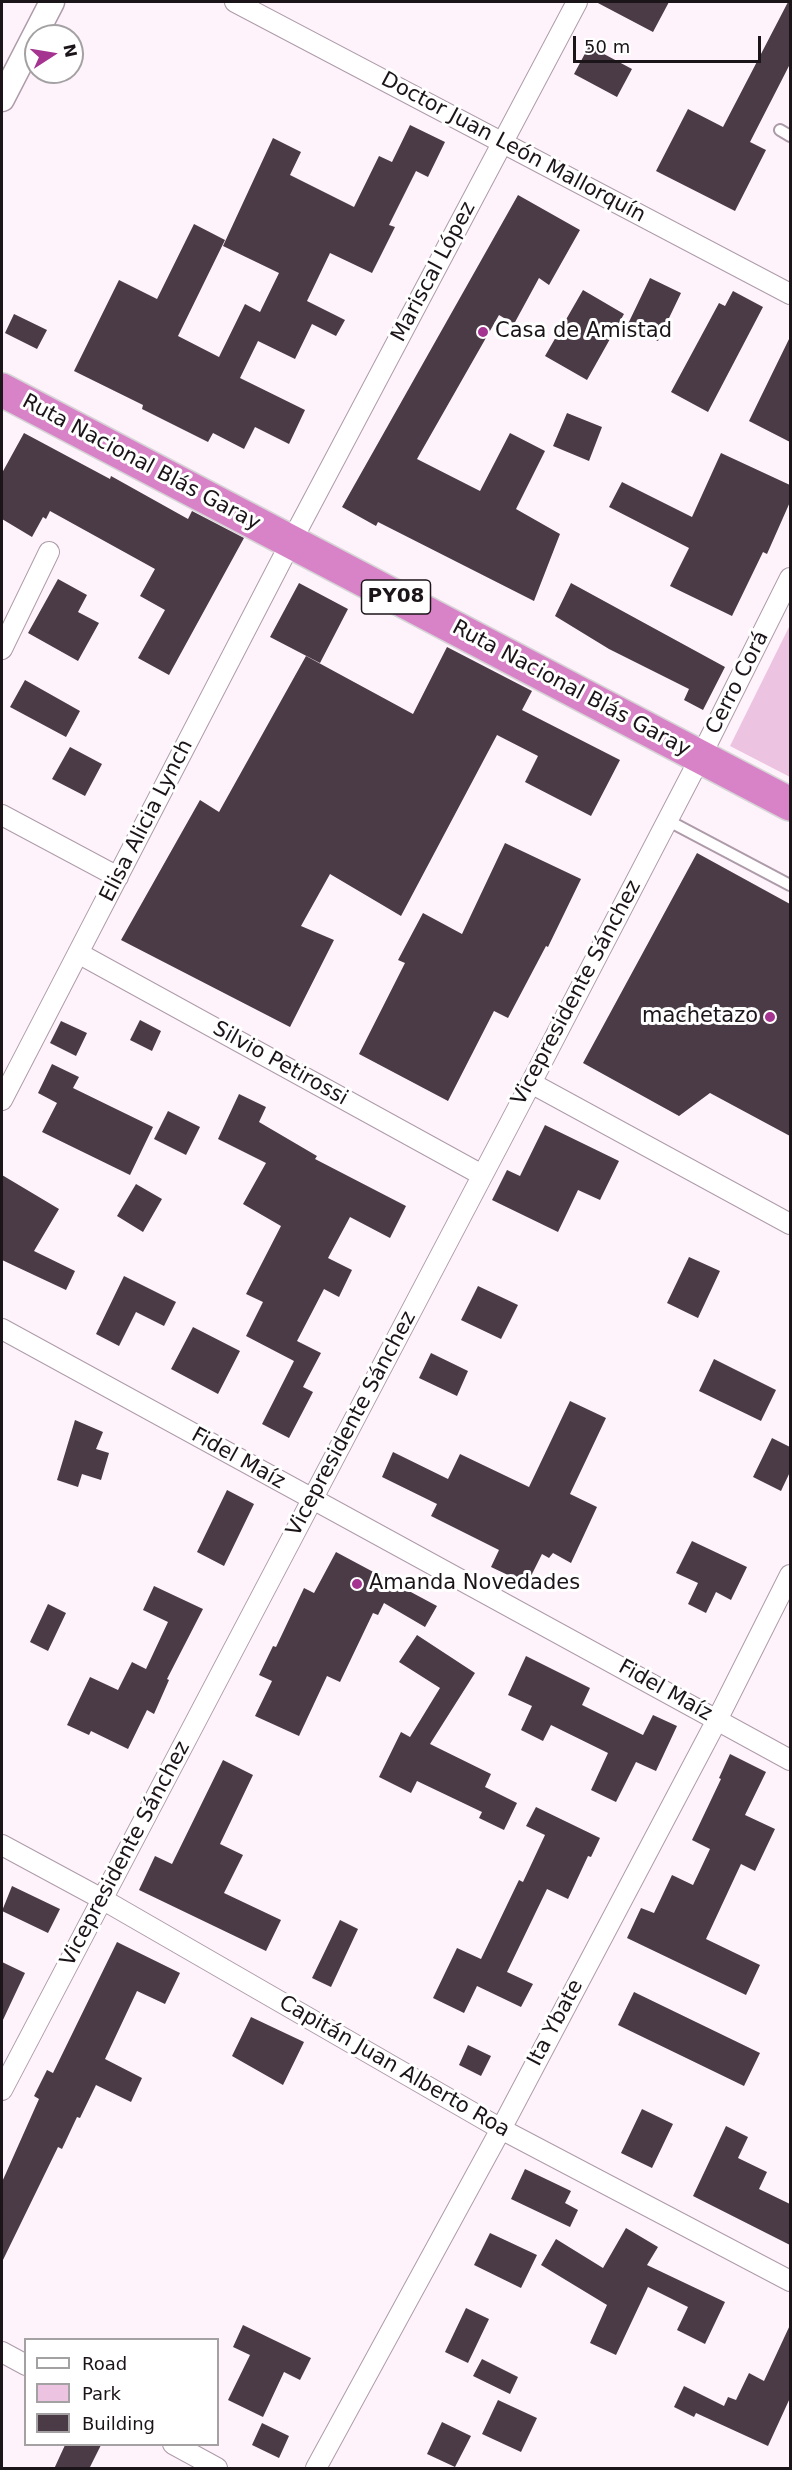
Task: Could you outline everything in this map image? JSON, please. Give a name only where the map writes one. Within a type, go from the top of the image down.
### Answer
[{"type":"highway","name":"Ruta Nacional Blás Garay","points":[[2,390],[790,804]]},
{"type":"street","points":[[2,99],[52,2]]},
{"type":"street","name":"Doctor Juan León Mallorquín","points":[[236,2],[790,294]]},
{"type":"street","name":"Mariscal López","points":[[291,542],[577,2]]},
{"type":"street","name":"Elisa Alicia Lynch","points":[[2,1100],[291,542]]},
{"type":"street","points":[[2,649],[49,552]]},
{"type":"street","name":"Cerro Corá","points":[[701,756],[790,578]]},
{"type":"street","name":"Vicepresidente Sánchez","points":[[2,2090],[701,756]]},
{"type":"street","points":[[2,815],[117,877]]},
{"type":"street","name":"Silvio Petirossi","points":[[78,953],[482,1175]]},
{"type":"street","points":[[531,1083],[790,1224]]},
{"type":"street","name":"Fidel Maíz","points":[[2,1329],[790,1760]]},
{"type":"street","name":"Ita Ybate","points":[[316,2469],[501,2128],[717,1720],[790,1575]]},
{"type":"street","name":"Capitán Juan Alberto Roa","points":[[2,1845],[102,1899],[501,2128],[790,2281]]},
{"type":"street","points":[[2,2352],[24,2364]]},
{"type":"street","points":[[175,2446],[217,2469]]},
{"type":"lane","points":[[780,130],[790,136]]},
{"type":"lane","points":[[667,820],[790,885]]},
{"type":"green space","points":[[790,625],[790,777],[730,746]]},
{"type":"building","points":[[596,2],[669,2],[653,32]]},
{"type":"building","points":[[790,2],[790,64],[750,142],[766,150],[735,211],[656,171],[688,109],[723,127]]},
{"type":"building","points":[[589,46],[632,69],[617,97],[574,74]]},
{"type":"building","points":[[410,125],[445,142],[428,177],[416,171],[389,225],[395,227],[372,273],[330,253],[307,301],[345,320],[336,336],[312,324],[295,359],[258,341],[240,378],[305,410],[289,444],[255,427],[244,449],[213,433],[208,442],[142,409],[143,405],[74,371],[119,280],[157,299],[194,224],[225,240],[178,336],[219,357],[245,304],[260,312],[279,273],[223,246],[273,138],[301,152],[290,175],[354,207],[379,156],[392,162]]},
{"type":"building","points":[[518,195],[580,230],[549,285],[539,278],[514,324],[499,315],[417,459],[480,491],[510,433],[545,451],[516,509],[560,534],[534,601],[378,522],[376,526],[342,507]]},
{"type":"building","points":[[650,278],[681,293],[658,341],[627,326]]},
{"type":"building","points":[[583,290],[624,314],[587,380],[545,356]]},
{"type":"building","points":[[733,291],[763,307],[708,412],[671,392],[719,303],[725,306]]},
{"type":"building","points":[[14,314],[47,330],[37,349],[5,333]]},
{"type":"building","points":[[790,337],[790,442],[749,421]]},
{"type":"building","points":[[567,413],[602,427],[589,461],[553,446]]},
{"type":"building","points":[[24,433],[110,479],[111,476],[188,519],[192,511],[244,538],[169,675],[138,658],[165,610],[140,596],[155,569],[50,511],[46,519],[43,517],[32,537],[2,519],[2,473]]},
{"type":"building","points":[[721,453],[790,485],[790,502],[767,554],[763,552],[732,616],[670,586],[689,548],[609,507],[622,482],[692,517]]},
{"type":"building","points":[[58,579],[87,595],[78,612],[99,623],[78,661],[28,633]]},
{"type":"building","points":[[299,583],[348,609],[320,663],[270,637]]},
{"type":"building","points":[[571,583],[725,667],[703,710],[684,700],[689,689],[609,649],[555,616]]},
{"type":"building","points":[[447,647],[532,691],[522,710],[620,760],[591,816],[525,782],[538,756],[497,735],[401,916],[330,874],[301,926],[334,940],[290,1027],[121,940],[200,800],[219,812],[306,656],[413,714]]},
{"type":"building","points":[[25,680],[80,711],[66,737],[10,707]]},
{"type":"building","points":[[70,747],[102,764],[85,796],[52,779]]},
{"type":"building","points":[[505,843],[581,879],[548,947],[546,946],[508,1018],[494,1011],[448,1101],[359,1054],[405,963],[398,960],[423,913],[462,934]]},
{"type":"building","points":[[697,853],[790,904],[790,1136],[710,1093],[679,1116],[583,1063]]},
{"type":"building","points":[[140,1020],[161,1031],[152,1051],[130,1040]]},
{"type":"building","points":[[61,1021],[87,1033],[76,1056],[50,1043]]},
{"type":"building","points":[[52,1064],[79,1077],[73,1088],[153,1127],[130,1175],[42,1132],[57,1103],[38,1093]]},
{"type":"building","points":[[239,1094],[266,1107],[259,1122],[317,1156],[315,1159],[406,1206],[390,1238],[350,1217],[328,1258],[352,1270],[339,1297],[324,1289],[297,1341],[321,1353],[303,1387],[313,1392],[289,1438],[262,1424],[294,1361],[246,1336],[263,1302],[246,1294],[281,1226],[243,1204],[266,1163],[218,1139]]},
{"type":"building","points":[[168,1111],[200,1127],[186,1155],[154,1139]]},
{"type":"building","points":[[545,1125],[619,1161],[600,1200],[578,1190],[558,1232],[492,1200],[507,1170],[520,1176]]},
{"type":"building","points":[[2,1175],[59,1209],[34,1251],[75,1271],[66,1290],[2,1260]]},
{"type":"building","points":[[136,1184],[162,1199],[143,1232],[117,1216]]},
{"type":"building","points":[[689,1257],[720,1271],[698,1318],[667,1303]]},
{"type":"building","points":[[124,1276],[176,1302],[164,1326],[136,1312],[119,1346],[96,1334]]},
{"type":"building","points":[[478,1286],[518,1305],[501,1339],[461,1320]]},
{"type":"building","points":[[193,1327],[240,1351],[218,1394],[171,1369]]},
{"type":"building","points":[[431,1353],[468,1371],[457,1396],[419,1378]]},
{"type":"building","points":[[714,1359],[776,1390],[761,1421],[699,1391]]},
{"type":"building","points":[[570,1401],[606,1418],[570,1494],[597,1507],[571,1563],[553,1553],[549,1558],[542,1554],[527,1584],[491,1567],[499,1550],[431,1516],[437,1504],[382,1477],[393,1452],[448,1479],[460,1454],[529,1487]]},
{"type":"building","points":[[75,1420],[103,1432],[96,1449],[109,1453],[101,1480],[82,1474],[78,1487],[57,1480]]},
{"type":"building","points":[[772,1438],[790,1447],[790,1472],[781,1491],[753,1477]]},
{"type":"building","points":[[227,1490],[254,1504],[224,1566],[197,1552]]},
{"type":"building","points":[[692,1541],[747,1567],[731,1600],[716,1592],[706,1613],[688,1604],[698,1583],[676,1573]]},
{"type":"building","points":[[336,1552],[437,1606],[425,1627],[384,1603],[378,1615],[373,1613],[340,1682],[327,1676],[299,1736],[255,1716],[272,1681],[259,1675],[273,1646],[276,1647],[304,1588],[314,1593]]},
{"type":"building","points":[[154,1586],[203,1609],[167,1679],[169,1680],[154,1714],[147,1710],[128,1749],[91,1731],[89,1735],[67,1725],[90,1677],[118,1690],[132,1662],[146,1669],[168,1622],[143,1610]]},
{"type":"building","points":[[48,1604],[66,1613],[48,1651],[30,1642]]},
{"type":"building","points":[[417,1635],[475,1673],[430,1744],[491,1774],[485,1787],[517,1803],[504,1830],[479,1818],[482,1812],[417,1781],[411,1793],[379,1777],[401,1732],[410,1737],[440,1688],[399,1662]]},
{"type":"building","points":[[526,1656],[590,1688],[582,1705],[643,1735],[653,1715],[677,1726],[656,1771],[636,1762],[616,1802],[591,1790],[608,1753],[551,1725],[543,1741],[521,1730],[532,1706],[508,1695]]},
{"type":"building","points":[[730,1754],[766,1772],[745,1815],[775,1829],[755,1871],[741,1864],[706,1939],[760,1965],[746,1995],[627,1938],[641,1908],[654,1913],[672,1875],[693,1885],[710,1849],[692,1840],[721,1779],[719,1778]]},
{"type":"building","points":[[223,1760],[253,1775],[220,1844],[243,1855],[224,1893],[281,1920],[266,1951],[139,1890],[155,1856],[172,1864]]},
{"type":"building","points":[[536,1807],[600,1838],[591,1857],[588,1856],[568,1899],[547,1889],[507,1972],[533,1984],[521,2007],[477,1986],[464,2013],[433,1998],[457,1948],[481,1959],[519,1880],[523,1882],[545,1835],[526,1826]]},
{"type":"building","points":[[12,1886],[60,1909],[48,1933],[2,1911]]},
{"type":"building","points":[[340,1920],[358,1929],[331,1987],[312,1978]]},
{"type":"building","points":[[117,1942],[180,1973],[165,2004],[137,1991],[105,2059],[142,2078],[131,2102],[96,2085],[62,2149],[58,2147],[2,2262],[2,2182],[39,2099],[34,2096],[47,2070],[53,2073]]},
{"type":"building","points":[[2,1962],[25,1973],[2,2022]]},
{"type":"building","points":[[634,1992],[760,2053],[744,2086],[618,2025]]},
{"type":"building","points":[[251,2017],[304,2042],[283,2085],[232,2056]]},
{"type":"building","points":[[468,2045],[491,2056],[481,2076],[459,2065]]},
{"type":"building","points":[[642,2109],[673,2124],[652,2168],[621,2153]]},
{"type":"building","points":[[726,2126],[748,2137],[738,2158],[767,2172],[759,2189],[790,2204],[790,2245],[693,2196]]},
{"type":"building","points":[[525,2169],[571,2191],[565,2203],[578,2210],[570,2227],[511,2199]]},
{"type":"building","points":[[626,2228],[658,2247],[647,2265],[725,2302],[705,2344],[677,2330],[688,2307],[648,2287],[616,2355],[590,2343],[607,2305],[541,2265],[556,2239],[603,2268]]},
{"type":"building","points":[[490,2233],[537,2255],[521,2288],[474,2265]]},
{"type":"building","points":[[466,2308],[489,2319],[468,2363],[445,2352]]},
{"type":"building","points":[[243,2325],[311,2358],[300,2380],[284,2372],[263,2417],[228,2400],[250,2355],[233,2347]]},
{"type":"building","points":[[790,2325],[790,2398],[768,2446],[696,2413],[694,2417],[674,2407],[684,2386],[724,2406],[728,2397],[736,2400],[749,2373],[764,2381]]},
{"type":"building","points":[[482,2359],[518,2377],[510,2394],[473,2376]]},
{"type":"building","points":[[498,2400],[537,2418],[521,2452],[482,2434]]},
{"type":"building","points":[[442,2422],[471,2436],[455,2467],[427,2454]]},
{"type":"building","points":[[262,2423],[289,2436],[279,2458],[252,2445]]},
{"type":"building","points":[[65,2446],[100,2446],[89,2469],[54,2469]]},
{"type":"place","name":"Casa de Amistad","points":[[483,332]]},
{"type":"place","name":"machetazo","points":[[770,1017]]},
{"type":"place","name":"Amanda Novedades","points":[[357,1584]]}]
